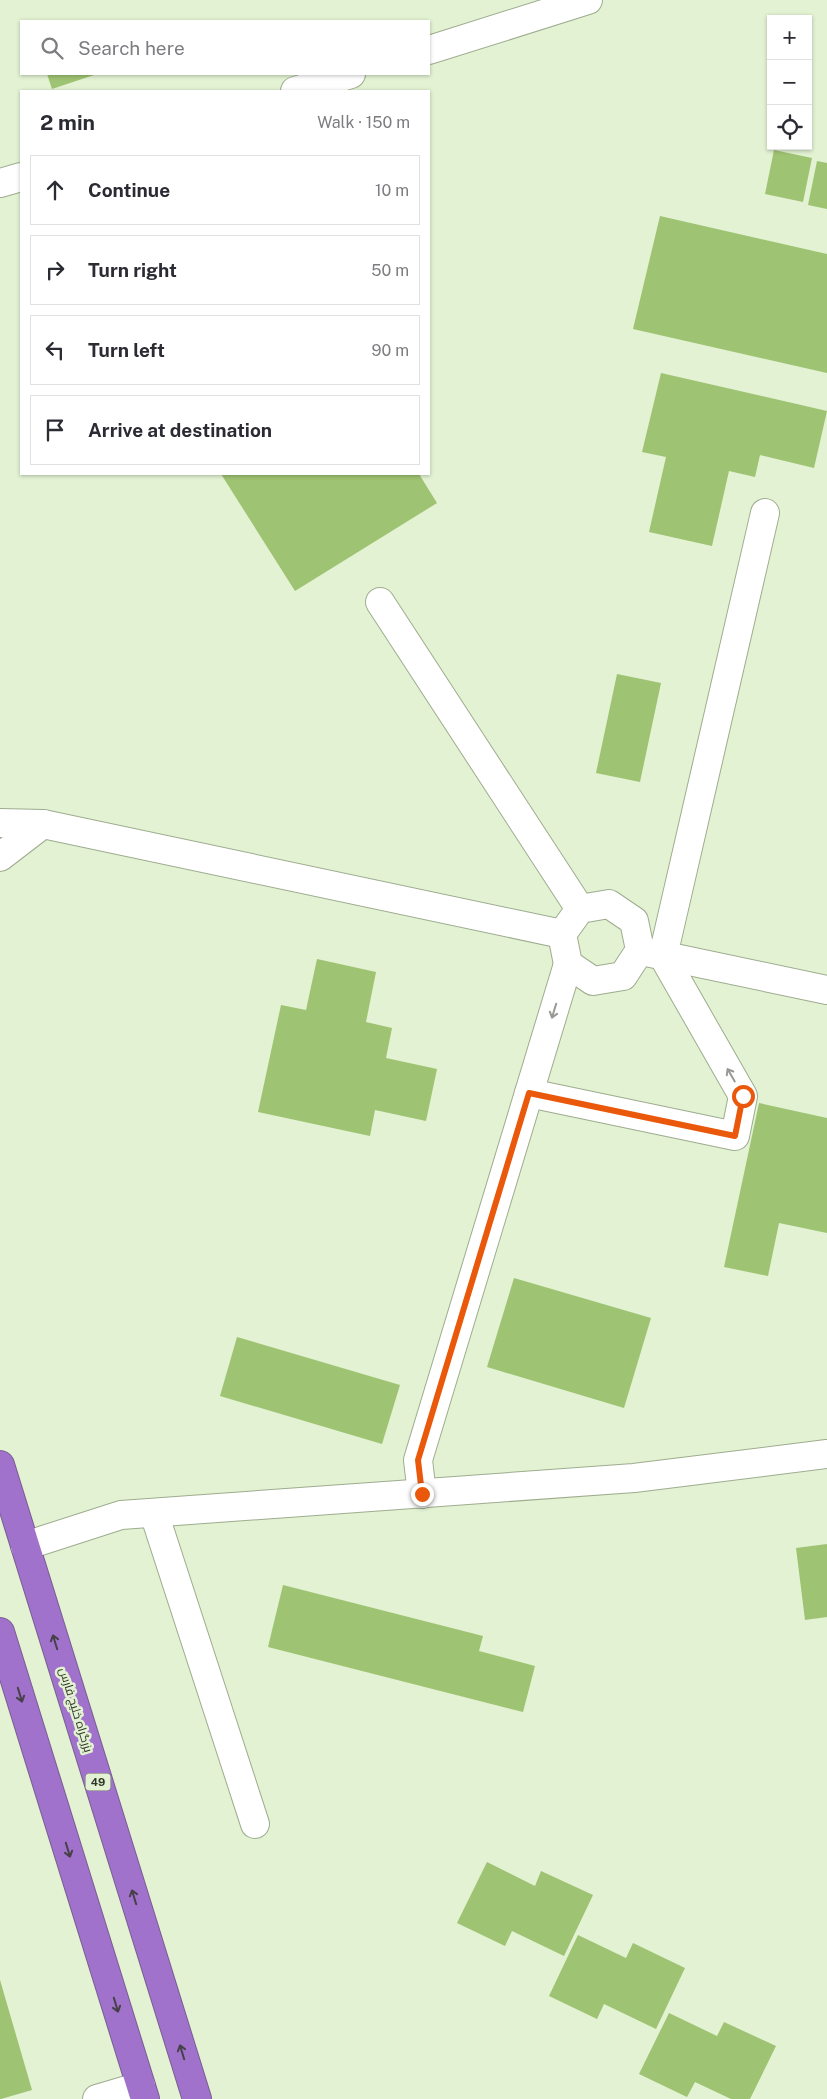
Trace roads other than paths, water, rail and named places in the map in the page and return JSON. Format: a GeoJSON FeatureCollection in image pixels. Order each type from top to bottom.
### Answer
{"type":"FeatureCollection","features":[{"type":"Feature","properties":{"kind":"highway","name":"بزرگراه خلیج فارس"},"geometry":{"type":"LineString","coordinates":[[0,1465],[197,2099]]}},
{"type":"Feature","properties":{"kind":"highway"},"geometry":{"type":"LineString","coordinates":[[0,1632],[143,2092]]}},
{"type":"Feature","properties":{"kind":"lane"},"geometry":{"type":"LineString","coordinates":[[430,50],[588,0]]}},
{"type":"Feature","properties":{"kind":"lane"},"geometry":{"type":"LineString","coordinates":[[298,90],[348,75]]}},
{"type":"Feature","properties":{"kind":"lane"},"geometry":{"type":"LineString","coordinates":[[0,183],[20,177]]}},
{"type":"Feature","properties":{"kind":"lane"},"geometry":{"type":"LineString","coordinates":[[568,964],[593,981],[623,976],[652,953],[765,513]]}},
{"type":"Feature","properties":{"kind":"lane"},"geometry":{"type":"LineString","coordinates":[[380,602],[580,909]]}},
{"type":"Feature","properties":{"kind":"lane"},"geometry":{"type":"LineString","coordinates":[[0,823],[43,824],[562,934]]}},
{"type":"Feature","properties":{"kind":"lane"},"geometry":{"type":"LineString","coordinates":[[0,857],[43,824]]}},
{"type":"Feature","properties":{"kind":"lane"},"geometry":{"type":"LineString","coordinates":[[422,1494],[418,1460],[568,964],[562,934],[580,909],[609,904],[634,921],[652,953],[743,1096],[735,1136],[529,1093]]}},
{"type":"Feature","properties":{"kind":"lane"},"geometry":{"type":"LineString","coordinates":[[652,953],[826,989]]}},
{"type":"Feature","properties":{"kind":"lane"},"geometry":{"type":"LineString","coordinates":[[25,1546],[121,1515],[634,1478],[827,1454]]}},
{"type":"Feature","properties":{"kind":"lane"},"geometry":{"type":"LineString","coordinates":[[154,1513],[255,1824]]}},
{"type":"Feature","properties":{"kind":"lane"},"geometry":{"type":"LineString","coordinates":[[97,2099],[143,2092]]}}]}
